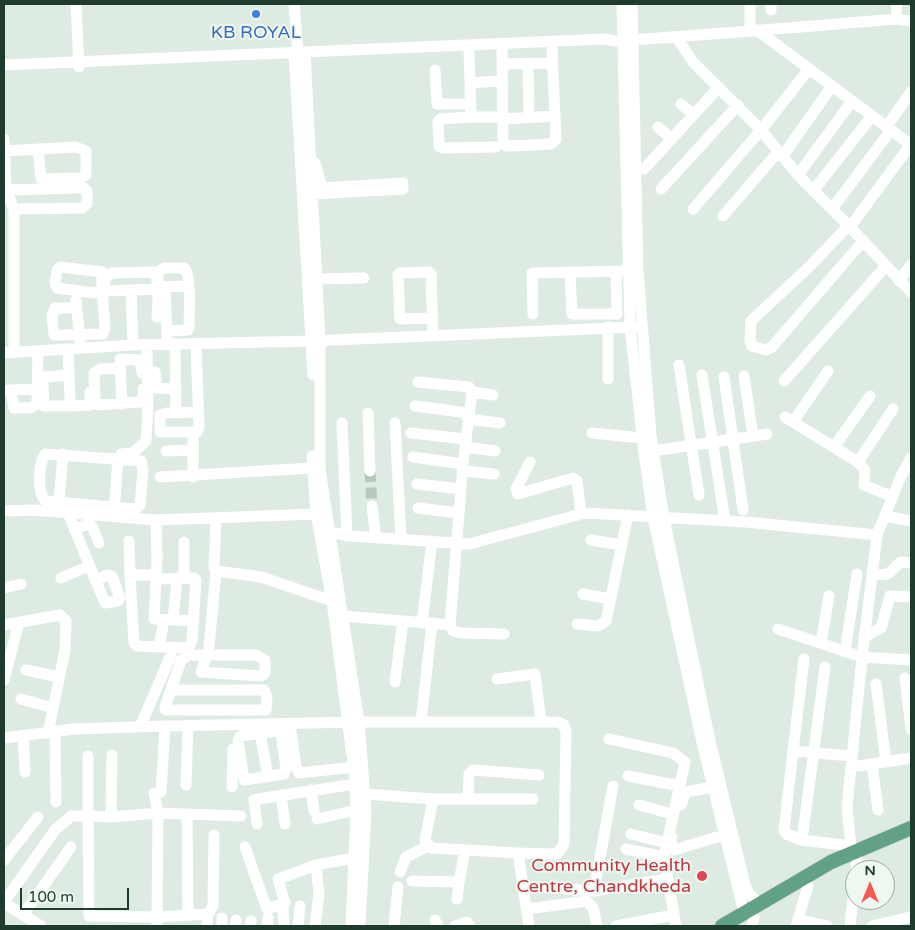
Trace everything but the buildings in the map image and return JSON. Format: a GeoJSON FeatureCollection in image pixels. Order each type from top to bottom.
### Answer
{"type":"FeatureCollection","features":[{"type":"Feature","properties":{"kind":"main road"},"geometry":{"type":"LineString","coordinates":[[747,921],[760,904],[911,828]]}},
{"type":"Feature","properties":{"kind":"main road"},"geometry":{"type":"LineString","coordinates":[[722,926],[747,921],[808,886],[854,856],[911,837]]}},
{"type":"Feature","properties":{"kind":"street"},"geometry":{"type":"LineString","coordinates":[[76,4],[79,65]]}},
{"type":"Feature","properties":{"kind":"street"},"geometry":{"type":"LineString","coordinates":[[294,4],[311,163],[319,192],[312,468],[316,514],[325,531],[342,616],[353,722],[356,810],[351,926]]}},
{"type":"Feature","properties":{"kind":"street"},"geometry":{"type":"LineString","coordinates":[[622,4],[628,271],[653,451],[659,517],[713,787],[747,921]]}},
{"type":"Feature","properties":{"kind":"street"},"geometry":{"type":"LineString","coordinates":[[632,4],[623,41],[642,438],[740,868],[749,894],[760,904]]}},
{"type":"Feature","properties":{"kind":"street"},"geometry":{"type":"LineString","coordinates":[[750,4],[754,27],[911,144],[850,226],[751,321],[750,340],[752,346],[766,350],[772,347],[863,242]]}},
{"type":"Feature","properties":{"kind":"street"},"geometry":{"type":"LineString","coordinates":[[4,72],[79,65],[677,38],[754,27],[896,12],[911,14]]}},
{"type":"Feature","properties":{"kind":"street"},"geometry":{"type":"LineString","coordinates":[[896,12],[911,22]]}},
{"type":"Feature","properties":{"kind":"street"},"geometry":{"type":"LineString","coordinates":[[677,38],[693,62],[738,105],[798,175],[850,226],[911,292]]}},
{"type":"Feature","properties":{"kind":"street"},"geometry":{"type":"LineString","coordinates":[[299,54],[552,49],[605,46],[623,41]]}},
{"type":"Feature","properties":{"kind":"street"},"geometry":{"type":"LineString","coordinates":[[502,50],[501,118],[504,144],[511,146],[553,144],[556,139],[552,49]]}},
{"type":"Feature","properties":{"kind":"street"},"geometry":{"type":"LineString","coordinates":[[469,51],[471,117]]}},
{"type":"Feature","properties":{"kind":"street"},"geometry":{"type":"LineString","coordinates":[[299,54],[320,468],[325,531],[332,601],[365,794],[366,810],[360,926]]}},
{"type":"Feature","properties":{"kind":"street"},"geometry":{"type":"LineString","coordinates":[[502,64],[553,63]]}},
{"type":"Feature","properties":{"kind":"street"},"geometry":{"type":"LineString","coordinates":[[528,64],[529,117]]}},
{"type":"Feature","properties":{"kind":"street"},"geometry":{"type":"LineString","coordinates":[[4,65],[79,65]]}},
{"type":"Feature","properties":{"kind":"street"},"geometry":{"type":"LineString","coordinates":[[693,209],[761,130],[809,69]]}},
{"type":"Feature","properties":{"kind":"street"},"geometry":{"type":"LineString","coordinates":[[435,70],[437,104],[470,104]]}},
{"type":"Feature","properties":{"kind":"street"},"geometry":{"type":"LineString","coordinates":[[470,83],[498,81]]}},
{"type":"Feature","properties":{"kind":"street"},"geometry":{"type":"LineString","coordinates":[[723,216],[780,154],[832,86]]}},
{"type":"Feature","properties":{"kind":"street"},"geometry":{"type":"LineString","coordinates":[[644,169],[720,88]]}},
{"type":"Feature","properties":{"kind":"street"},"geometry":{"type":"LineString","coordinates":[[832,209],[889,128],[911,92]]}},
{"type":"Feature","properties":{"kind":"street"},"geometry":{"type":"LineString","coordinates":[[798,175],[852,101]]}},
{"type":"Feature","properties":{"kind":"street"},"geometry":{"type":"LineString","coordinates":[[681,104],[694,115]]}},
{"type":"Feature","properties":{"kind":"street"},"geometry":{"type":"LineString","coordinates":[[661,189],[738,105]]}},
{"type":"Feature","properties":{"kind":"street"},"geometry":{"type":"LineString","coordinates":[[496,146],[440,147],[438,127],[440,119],[556,116]]}},
{"type":"Feature","properties":{"kind":"street"},"geometry":{"type":"LineString","coordinates":[[813,191],[872,116]]}},
{"type":"Feature","properties":{"kind":"street"},"geometry":{"type":"LineString","coordinates":[[658,127],[672,139]]}},
{"type":"Feature","properties":{"kind":"street"},"geometry":{"type":"LineString","coordinates":[[4,139],[6,187],[14,209],[9,353],[133,345],[315,341],[636,327]]}},
{"type":"Feature","properties":{"kind":"street"},"geometry":{"type":"LineString","coordinates":[[4,151],[76,147],[86,151],[86,175],[84,178],[40,179],[41,149]]}},
{"type":"Feature","properties":{"kind":"street"},"geometry":{"type":"LineString","coordinates":[[6,187],[33,183]]}},
{"type":"Feature","properties":{"kind":"street"},"geometry":{"type":"LineString","coordinates":[[403,183],[403,189],[319,192],[403,183]]}},
{"type":"Feature","properties":{"kind":"street"},"geometry":{"type":"LineString","coordinates":[[6,187],[84,188],[87,191],[87,203],[82,208],[14,209]]}},
{"type":"Feature","properties":{"kind":"street"},"geometry":{"type":"LineString","coordinates":[[899,281],[911,265]]}},
{"type":"Feature","properties":{"kind":"street"},"geometry":{"type":"LineString","coordinates":[[784,380],[886,266]]}},
{"type":"Feature","properties":{"kind":"street"},"geometry":{"type":"LineString","coordinates":[[77,308],[55,308],[52,316],[53,331],[56,336],[80,336],[104,332],[102,272],[60,268],[57,270],[55,287],[95,293],[102,289]]}},
{"type":"Feature","properties":{"kind":"street"},"geometry":{"type":"LineString","coordinates":[[167,331],[188,330],[188,274],[184,268],[160,269],[158,282],[162,287],[167,331],[171,345],[176,412]]}},
{"type":"Feature","properties":{"kind":"street"},"geometry":{"type":"LineString","coordinates":[[533,314],[532,273],[628,271]]}},
{"type":"Feature","properties":{"kind":"street"},"geometry":{"type":"LineString","coordinates":[[157,317],[161,288],[154,272],[112,274],[105,278],[105,287],[109,291],[131,290],[161,288],[188,286]]}},
{"type":"Feature","properties":{"kind":"street"},"geometry":{"type":"LineString","coordinates":[[432,318],[400,319],[398,275],[400,273],[429,272],[431,274],[433,336]]}},
{"type":"Feature","properties":{"kind":"street"},"geometry":{"type":"LineString","coordinates":[[570,272],[572,314],[617,314],[616,272]]}},
{"type":"Feature","properties":{"kind":"street"},"geometry":{"type":"LineString","coordinates":[[316,280],[364,278]]}},
{"type":"Feature","properties":{"kind":"street"},"geometry":{"type":"LineString","coordinates":[[131,290],[133,345]]}},
{"type":"Feature","properties":{"kind":"street"},"geometry":{"type":"LineString","coordinates":[[76,291],[81,348]]}},
{"type":"Feature","properties":{"kind":"street"},"geometry":{"type":"LineString","coordinates":[[608,327],[608,379]]}},
{"type":"Feature","properties":{"kind":"street"},"geometry":{"type":"LineString","coordinates":[[33,510],[36,459],[43,449],[125,454],[139,449],[146,441],[148,407],[147,345]]}},
{"type":"Feature","properties":{"kind":"street"},"geometry":{"type":"LineString","coordinates":[[196,345],[199,412],[199,430],[197,432],[160,432],[160,415],[176,412],[199,412]]}},
{"type":"Feature","properties":{"kind":"street"},"geometry":{"type":"LineString","coordinates":[[119,346],[122,404]]}},
{"type":"Feature","properties":{"kind":"street"},"geometry":{"type":"LineString","coordinates":[[68,349],[70,406]]}},
{"type":"Feature","properties":{"kind":"street"},"geometry":{"type":"LineString","coordinates":[[38,351],[38,389],[37,404],[24,408],[14,408],[7,390],[38,389]]}},
{"type":"Feature","properties":{"kind":"street"},"geometry":{"type":"LineString","coordinates":[[140,360],[143,396],[140,402],[122,404],[98,405],[94,373],[100,369],[140,360]]}},
{"type":"Feature","properties":{"kind":"street"},"geometry":{"type":"LineString","coordinates":[[679,365],[699,495]]}},
{"type":"Feature","properties":{"kind":"street"},"geometry":{"type":"LineString","coordinates":[[69,375],[45,377],[42,403],[44,406],[70,406],[91,403],[89,367]]}},
{"type":"Feature","properties":{"kind":"street"},"geometry":{"type":"LineString","coordinates":[[155,367],[157,388],[175,389]]}},
{"type":"Feature","properties":{"kind":"street"},"geometry":{"type":"LineString","coordinates":[[828,371],[789,419],[858,462],[866,470],[864,485],[893,497]]}},
{"type":"Feature","properties":{"kind":"street"},"geometry":{"type":"LineString","coordinates":[[702,375],[725,521]]}},
{"type":"Feature","properties":{"kind":"street"},"geometry":{"type":"LineString","coordinates":[[744,376],[753,436]]}},
{"type":"Feature","properties":{"kind":"street"},"geometry":{"type":"LineString","coordinates":[[724,377],[743,510]]}},
{"type":"Feature","properties":{"kind":"street"},"geometry":{"type":"LineString","coordinates":[[418,382],[469,386],[472,392],[465,443],[450,625],[453,630],[461,633],[504,634]]}},
{"type":"Feature","properties":{"kind":"street"},"geometry":{"type":"LineString","coordinates":[[472,392],[493,395]]}},
{"type":"Feature","properties":{"kind":"street"},"geometry":{"type":"LineString","coordinates":[[834,447],[870,396]]}},
{"type":"Feature","properties":{"kind":"street"},"geometry":{"type":"LineString","coordinates":[[415,406],[500,423]]}},
{"type":"Feature","properties":{"kind":"street"},"geometry":{"type":"LineString","coordinates":[[858,462],[893,409]]}},
{"type":"Feature","properties":{"kind":"street"},"geometry":{"type":"LineString","coordinates":[[368,414],[370,471]]}},
{"type":"Feature","properties":{"kind":"street"},"geometry":{"type":"LineString","coordinates":[[342,423],[347,536]]}},
{"type":"Feature","properties":{"kind":"street"},"geometry":{"type":"LineString","coordinates":[[395,423],[401,540]]}},
{"type":"Feature","properties":{"kind":"street"},"geometry":{"type":"LineString","coordinates":[[411,433],[495,450]]}},
{"type":"Feature","properties":{"kind":"street"},"geometry":{"type":"LineString","coordinates":[[592,433],[642,438]]}},
{"type":"Feature","properties":{"kind":"street"},"geometry":{"type":"LineString","coordinates":[[653,451],[767,434]]}},
{"type":"Feature","properties":{"kind":"street"},"geometry":{"type":"LineString","coordinates":[[166,451],[193,444],[193,477]]}},
{"type":"Feature","properties":{"kind":"street"},"geometry":{"type":"LineString","coordinates":[[4,511],[114,512],[138,508],[143,464],[138,459],[63,454],[43,456],[39,487],[42,498],[50,502],[114,512],[156,520],[316,514]]}},
{"type":"Feature","properties":{"kind":"street"},"geometry":{"type":"LineString","coordinates":[[59,503],[63,454]]}},
{"type":"Feature","properties":{"kind":"street"},"geometry":{"type":"LineString","coordinates":[[413,457],[494,474]]}},
{"type":"Feature","properties":{"kind":"street"},"geometry":{"type":"LineString","coordinates":[[114,512],[118,458]]}},
{"type":"Feature","properties":{"kind":"street"},"geometry":{"type":"LineString","coordinates":[[530,462],[516,489],[518,494],[573,478],[577,481],[581,514]]}},
{"type":"Feature","properties":{"kind":"street"},"geometry":{"type":"LineString","coordinates":[[804,659],[784,831],[786,834],[802,840],[854,856],[847,807],[872,574],[878,535],[893,497],[910,462]]}},
{"type":"Feature","properties":{"kind":"street"},"geometry":{"type":"LineString","coordinates":[[160,477],[193,477],[312,468]]}},
{"type":"Feature","properties":{"kind":"street"},"geometry":{"type":"LineString","coordinates":[[417,484],[461,489]]}},
{"type":"Feature","properties":{"kind":"street"},"geometry":{"type":"LineString","coordinates":[[372,506],[376,538]]}},
{"type":"Feature","properties":{"kind":"street"},"geometry":{"type":"LineString","coordinates":[[418,508],[459,513]]}},
{"type":"Feature","properties":{"kind":"street"},"geometry":{"type":"LineString","coordinates":[[68,513],[95,580]]}},
{"type":"Feature","properties":{"kind":"street"},"geometry":{"type":"LineString","coordinates":[[325,531],[347,536],[469,544],[581,514],[628,515],[799,526],[878,535]]}},
{"type":"Feature","properties":{"kind":"street"},"geometry":{"type":"LineString","coordinates":[[577,624],[603,625],[628,515]]}},
{"type":"Feature","properties":{"kind":"street"},"geometry":{"type":"LineString","coordinates":[[885,516],[911,521]]}},
{"type":"Feature","properties":{"kind":"street"},"geometry":{"type":"LineString","coordinates":[[195,690],[208,651],[216,571],[214,568],[216,518]]}},
{"type":"Feature","properties":{"kind":"street"},"geometry":{"type":"LineString","coordinates":[[156,520],[156,577],[163,620]]}},
{"type":"Feature","properties":{"kind":"street"},"geometry":{"type":"LineString","coordinates":[[74,529],[89,524],[92,526],[99,543]]}},
{"type":"Feature","properties":{"kind":"street"},"geometry":{"type":"LineString","coordinates":[[591,540],[622,545]]}},
{"type":"Feature","properties":{"kind":"street"},"geometry":{"type":"LineString","coordinates":[[129,541],[130,575],[132,619],[134,643],[159,646],[191,646],[197,584],[194,578],[130,575]]}},
{"type":"Feature","properties":{"kind":"street"},"geometry":{"type":"LineString","coordinates":[[421,722],[432,541]]}},
{"type":"Feature","properties":{"kind":"street"},"geometry":{"type":"LineString","coordinates":[[159,646],[163,620],[181,578],[184,542]]}},
{"type":"Feature","properties":{"kind":"street"},"geometry":{"type":"LineString","coordinates":[[872,574],[887,575],[892,573],[901,562],[911,563]]}},
{"type":"Feature","properties":{"kind":"street"},"geometry":{"type":"LineString","coordinates":[[61,578],[89,566]]}},
{"type":"Feature","properties":{"kind":"street"},"geometry":{"type":"LineString","coordinates":[[216,571],[261,577],[332,601]]}},
{"type":"Feature","properties":{"kind":"street"},"geometry":{"type":"LineString","coordinates":[[846,652],[857,574]]}},
{"type":"Feature","properties":{"kind":"street"},"geometry":{"type":"LineString","coordinates":[[4,588],[21,584]]}},
{"type":"Feature","properties":{"kind":"street"},"geometry":{"type":"LineString","coordinates":[[583,594],[610,599]]}},
{"type":"Feature","properties":{"kind":"street"},"geometry":{"type":"LineString","coordinates":[[821,643],[829,596]]}},
{"type":"Feature","properties":{"kind":"street"},"geometry":{"type":"LineString","coordinates":[[864,637],[880,628],[890,596],[911,597]]}},
{"type":"Feature","properties":{"kind":"street"},"geometry":{"type":"LineString","coordinates":[[4,625],[51,615],[64,617],[68,628],[53,708],[51,732],[56,802]]}},
{"type":"Feature","properties":{"kind":"street"},"geometry":{"type":"LineString","coordinates":[[342,616],[450,625]]}},
{"type":"Feature","properties":{"kind":"street"},"geometry":{"type":"LineString","coordinates":[[132,619],[194,621]]}},
{"type":"Feature","properties":{"kind":"street"},"geometry":{"type":"LineString","coordinates":[[395,682],[403,621]]}},
{"type":"Feature","properties":{"kind":"street"},"geometry":{"type":"LineString","coordinates":[[4,680],[19,622]]}},
{"type":"Feature","properties":{"kind":"street"},"geometry":{"type":"LineString","coordinates":[[778,629],[862,657],[911,660]]}},
{"type":"Feature","properties":{"kind":"street"},"geometry":{"type":"LineString","coordinates":[[171,690],[264,690],[266,692],[266,710],[166,710],[171,690],[184,656],[208,651],[256,655],[265,660],[265,673],[261,676],[201,672]]}},
{"type":"Feature","properties":{"kind":"street"},"geometry":{"type":"LineString","coordinates":[[140,727],[171,655]]}},
{"type":"Feature","properties":{"kind":"street"},"geometry":{"type":"LineString","coordinates":[[802,840],[825,667]]}},
{"type":"Feature","properties":{"kind":"street"},"geometry":{"type":"LineString","coordinates":[[26,670],[59,677]]}},
{"type":"Feature","properties":{"kind":"street"},"geometry":{"type":"LineString","coordinates":[[217,726],[219,674]]}},
{"type":"Feature","properties":{"kind":"street"},"geometry":{"type":"LineString","coordinates":[[496,679],[535,674],[541,722]]}},
{"type":"Feature","properties":{"kind":"street"},"geometry":{"type":"LineString","coordinates":[[905,678],[911,730]]}},
{"type":"Feature","properties":{"kind":"street"},"geometry":{"type":"LineString","coordinates":[[876,684],[886,762]]}},
{"type":"Feature","properties":{"kind":"street"},"geometry":{"type":"LineString","coordinates":[[21,699],[53,708]]}},
{"type":"Feature","properties":{"kind":"street"},"geometry":{"type":"LineString","coordinates":[[4,738],[51,732],[165,726],[233,726],[259,729],[281,733],[286,771],[284,774],[248,781],[244,780],[242,774],[238,740],[241,736],[259,729],[290,724],[353,722],[558,722],[564,725],[566,732],[564,844],[557,854],[465,850],[428,846],[406,857],[400,872]]}},
{"type":"Feature","properties":{"kind":"street"},"geometry":{"type":"LineString","coordinates":[[290,724],[296,767],[299,772],[354,767]]}},
{"type":"Feature","properties":{"kind":"street"},"geometry":{"type":"LineString","coordinates":[[157,922],[158,793],[165,726]]}},
{"type":"Feature","properties":{"kind":"street"},"geometry":{"type":"LineString","coordinates":[[186,785],[188,726]]}},
{"type":"Feature","properties":{"kind":"street"},"geometry":{"type":"LineString","coordinates":[[232,787],[233,726]]}},
{"type":"Feature","properties":{"kind":"street"},"geometry":{"type":"LineString","coordinates":[[259,729],[268,777]]}},
{"type":"Feature","properties":{"kind":"street"},"geometry":{"type":"LineString","coordinates":[[23,736],[25,772]]}},
{"type":"Feature","properties":{"kind":"street"},"geometry":{"type":"LineString","coordinates":[[609,739],[673,753],[684,759],[686,766],[672,814],[664,857],[666,879],[675,921],[616,926]]}},
{"type":"Feature","properties":{"kind":"street"},"geometry":{"type":"LineString","coordinates":[[793,751],[851,756]]}},
{"type":"Feature","properties":{"kind":"street"},"geometry":{"type":"LineString","coordinates":[[111,817],[112,755]]}},
{"type":"Feature","properties":{"kind":"street"},"geometry":{"type":"LineString","coordinates":[[88,756],[89,916],[157,922],[188,915],[208,914]]}},
{"type":"Feature","properties":{"kind":"street"},"geometry":{"type":"LineString","coordinates":[[859,766],[911,758]]}},
{"type":"Feature","properties":{"kind":"street"},"geometry":{"type":"LineString","coordinates":[[872,764],[878,810]]}},
{"type":"Feature","properties":{"kind":"street"},"geometry":{"type":"LineString","coordinates":[[468,799],[469,774],[473,770],[538,775]]}},
{"type":"Feature","properties":{"kind":"street"},"geometry":{"type":"LineString","coordinates":[[628,776],[680,786]]}},
{"type":"Feature","properties":{"kind":"street"},"geometry":{"type":"LineString","coordinates":[[257,824],[254,800],[355,784]]}},
{"type":"Feature","properties":{"kind":"street"},"geometry":{"type":"LineString","coordinates":[[594,891],[613,786]]}},
{"type":"Feature","properties":{"kind":"street"},"geometry":{"type":"LineString","coordinates":[[713,787],[686,792],[683,795],[670,847],[674,850],[724,835]]}},
{"type":"Feature","properties":{"kind":"street"},"geometry":{"type":"LineString","coordinates":[[311,790],[315,815],[356,810]]}},
{"type":"Feature","properties":{"kind":"street"},"geometry":{"type":"LineString","coordinates":[[365,794],[433,799],[533,799]]}},
{"type":"Feature","properties":{"kind":"street"},"geometry":{"type":"LineString","coordinates":[[281,795],[285,824]]}},
{"type":"Feature","properties":{"kind":"street"},"geometry":{"type":"LineString","coordinates":[[428,846],[425,840],[433,799]]}},
{"type":"Feature","properties":{"kind":"street"},"geometry":{"type":"LineString","coordinates":[[639,805],[672,814]]}},
{"type":"Feature","properties":{"kind":"street"},"geometry":{"type":"LineString","coordinates":[[187,814],[188,915]]}},
{"type":"Feature","properties":{"kind":"street"},"geometry":{"type":"LineString","coordinates":[[41,926],[4,903],[55,830],[71,816],[111,817],[187,814],[241,816]]}},
{"type":"Feature","properties":{"kind":"street"},"geometry":{"type":"LineString","coordinates":[[4,860],[38,817]]}},
{"type":"Feature","properties":{"kind":"street"},"geometry":{"type":"LineString","coordinates":[[631,834],[667,843]]}},
{"type":"Feature","properties":{"kind":"street"},"geometry":{"type":"LineString","coordinates":[[207,926],[208,914],[213,906],[214,835]]}},
{"type":"Feature","properties":{"kind":"street"},"geometry":{"type":"LineString","coordinates":[[23,915],[71,847]]}},
{"type":"Feature","properties":{"kind":"street"},"geometry":{"type":"LineString","coordinates":[[245,847],[265,908],[283,906]]}},
{"type":"Feature","properties":{"kind":"street"},"geometry":{"type":"LineString","coordinates":[[626,849],[664,857]]}},
{"type":"Feature","properties":{"kind":"street"},"geometry":{"type":"LineString","coordinates":[[457,899],[465,850]]}},
{"type":"Feature","properties":{"kind":"street"},"geometry":{"type":"LineString","coordinates":[[518,853],[529,926]]}},
{"type":"Feature","properties":{"kind":"street"},"geometry":{"type":"LineString","coordinates":[[284,926],[283,906],[285,903],[278,878],[316,865],[354,858]]}},
{"type":"Feature","properties":{"kind":"street"},"geometry":{"type":"LineString","coordinates":[[315,926],[319,894],[316,865]]}},
{"type":"Feature","properties":{"kind":"street"},"geometry":{"type":"LineString","coordinates":[[540,887],[594,891],[666,879]]}},
{"type":"Feature","properties":{"kind":"street"},"geometry":{"type":"LineString","coordinates":[[412,881],[459,882]]}},
{"type":"Feature","properties":{"kind":"street"},"geometry":{"type":"LineString","coordinates":[[808,886],[797,923],[827,926]]}},
{"type":"Feature","properties":{"kind":"street"},"geometry":{"type":"LineString","coordinates":[[394,926],[398,887]]}},
{"type":"Feature","properties":{"kind":"street"},"geometry":{"type":"LineString","coordinates":[[527,911],[587,901],[593,908],[597,926]]}},
{"type":"Feature","properties":{"kind":"street"},"geometry":{"type":"LineString","coordinates":[[298,926],[300,906]]}},
{"type":"Feature","properties":{"kind":"street"},"geometry":{"type":"LineString","coordinates":[[527,911],[557,908]]}},
{"type":"Feature","properties":{"kind":"street"},"geometry":{"type":"LineString","coordinates":[[850,926],[852,910]]}},
{"type":"Feature","properties":{"kind":"street"},"geometry":{"type":"LineString","coordinates":[[872,926],[910,917]]}},
{"type":"Feature","properties":{"kind":"street"},"geometry":{"type":"LineString","coordinates":[[454,926],[464,922],[470,926]]}},
{"type":"Feature","properties":{"kind":"tunnel"},"geometry":{"type":"LineString","coordinates":[[370,471],[372,506]]}},
{"type":"Feature","properties":{"kind":"place","name":"KB ROYAL"},"geometry":{"type":"Point","coordinates":[256,14]}},
{"type":"Feature","properties":{"kind":"place","name":"Community Health Centre, Chandkheda"},"geometry":{"type":"Point","coordinates":[702,876]}}]}
